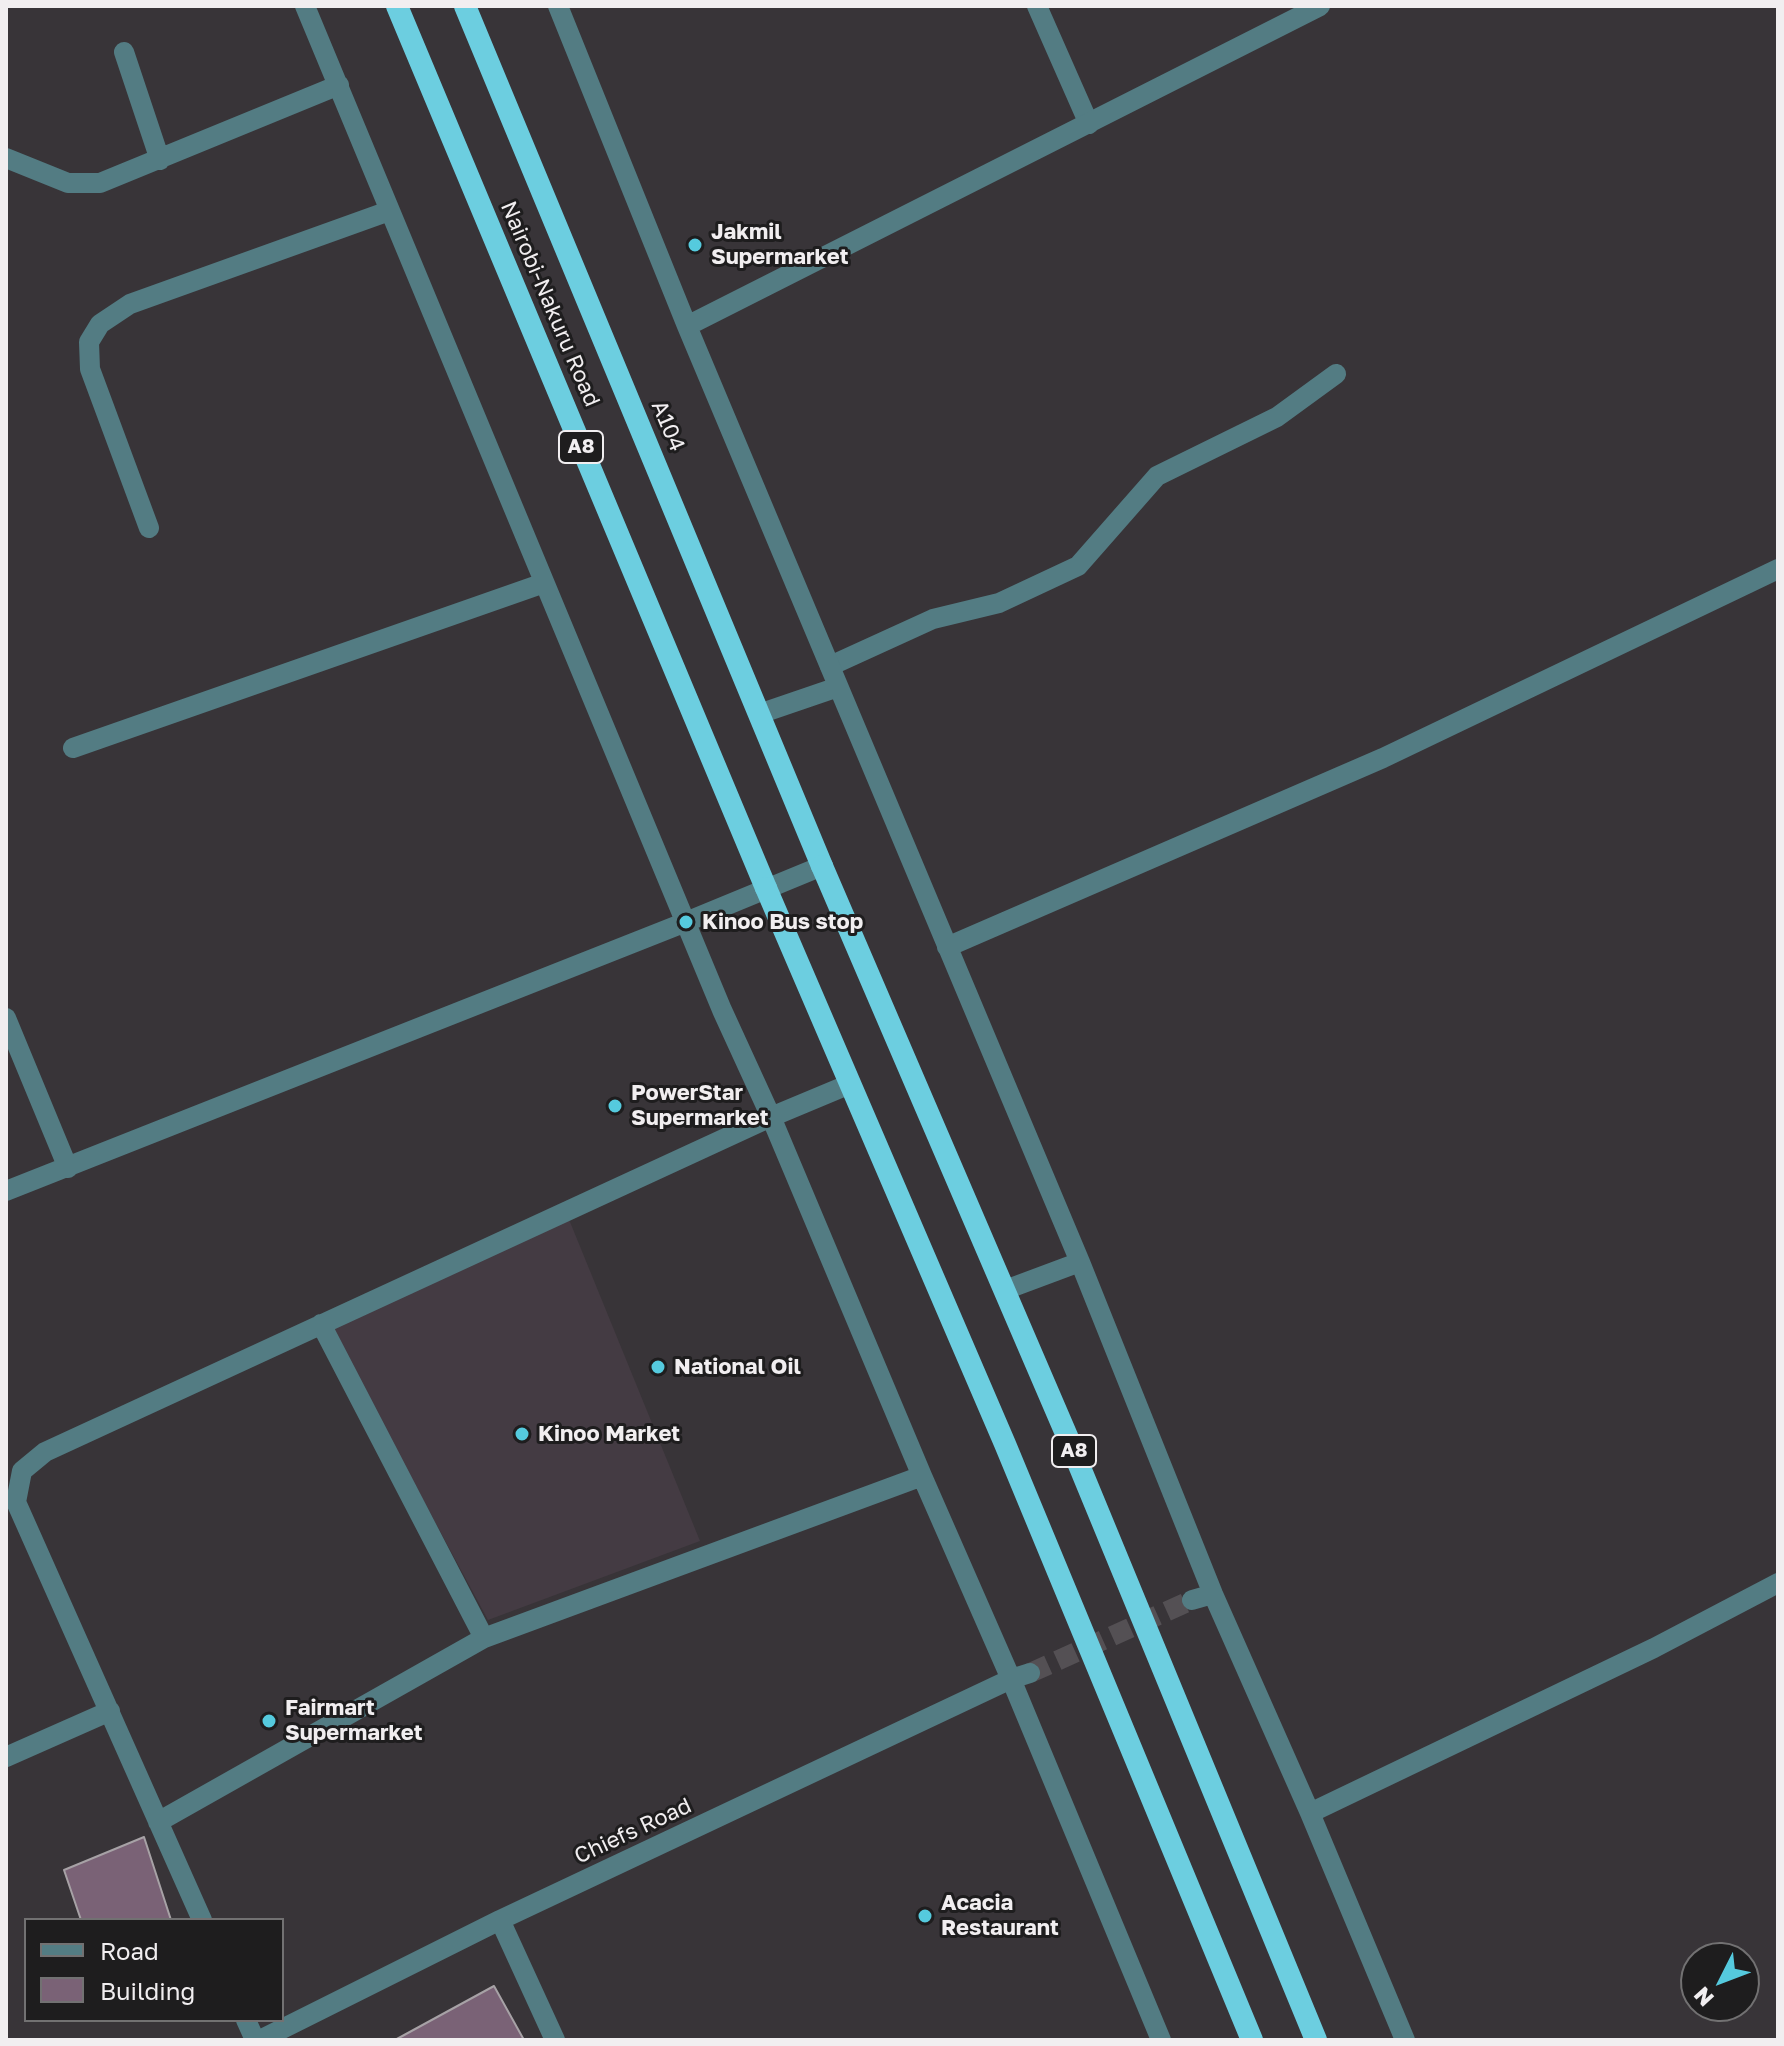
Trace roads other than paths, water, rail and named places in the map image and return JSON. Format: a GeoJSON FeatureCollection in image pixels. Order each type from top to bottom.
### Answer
{"type":"FeatureCollection","features":[{"type":"Feature","properties":{"kind":"highway","name":"Nairobi-Nakuru Road"},"geometry":{"type":"LineString","coordinates":[[397,6],[766,888]]}},
{"type":"Feature","properties":{"kind":"highway","name":"A104"},"geometry":{"type":"LineString","coordinates":[[465,6],[822,866]]}},
{"type":"Feature","properties":{"kind":"highway","name":"A8"},"geometry":{"type":"LineString","coordinates":[[822,866],[1079,1465],[1316,2040]]}},
{"type":"Feature","properties":{"kind":"highway","name":"A8"},"geometry":{"type":"LineString","coordinates":[[766,888],[1029,1502],[1252,2040]]}},
{"type":"Feature","properties":{"kind":"street"},"geometry":{"type":"LineString","coordinates":[[305,6],[722,1010],[771,1117],[922,1476],[1021,1676],[1161,2040]]}},
{"type":"Feature","properties":{"kind":"street"},"geometry":{"type":"LineString","coordinates":[[558,6],[687,326],[1080,1262],[1213,1594],[1310,1813],[1405,2040]]}},
{"type":"Feature","properties":{"kind":"street"},"geometry":{"type":"LineString","coordinates":[[1037,6],[1089,124]]}},
{"type":"Feature","properties":{"kind":"street"},"geometry":{"type":"LineString","coordinates":[[687,326],[1320,6]]}},
{"type":"Feature","properties":{"kind":"street"},"geometry":{"type":"LineString","coordinates":[[124,52],[160,160]]}},
{"type":"Feature","properties":{"kind":"street"},"geometry":{"type":"LineString","coordinates":[[6,158],[68,183],[100,183],[339,85]]}},
{"type":"Feature","properties":{"kind":"street"},"geometry":{"type":"LineString","coordinates":[[149,528],[90,369],[89,342],[100,324],[130,304],[389,211]]}},
{"type":"Feature","properties":{"kind":"street"},"geometry":{"type":"LineString","coordinates":[[830,666],[933,619],[999,603],[1078,566],[1157,476],[1277,417],[1336,374]]}},
{"type":"Feature","properties":{"kind":"street"},"geometry":{"type":"LineString","coordinates":[[947,947],[1383,758],[1778,569]]}},
{"type":"Feature","properties":{"kind":"street"},"geometry":{"type":"LineString","coordinates":[[73,748],[544,583]]}},
{"type":"Feature","properties":{"kind":"street"},"geometry":{"type":"LineString","coordinates":[[759,714],[838,687]]}},
{"type":"Feature","properties":{"kind":"street"},"geometry":{"type":"LineString","coordinates":[[6,1191],[822,866]]}},
{"type":"Feature","properties":{"kind":"street"},"geometry":{"type":"LineString","coordinates":[[6,1018],[68,1168]]}},
{"type":"Feature","properties":{"kind":"street"},"geometry":{"type":"LineString","coordinates":[[201,1918],[16,1502],[22,1471],[45,1452],[771,1117],[850,1084]]}},
{"type":"Feature","properties":{"kind":"street"},"geometry":{"type":"LineString","coordinates":[[1005,1290],[1080,1262]]}},
{"type":"Feature","properties":{"kind":"street"},"geometry":{"type":"LineString","coordinates":[[321,1324],[484,1638]]}},
{"type":"Feature","properties":{"kind":"street"},"geometry":{"type":"LineString","coordinates":[[158,1822],[484,1638],[922,1476]]}},
{"type":"Feature","properties":{"kind":"street"},"geometry":{"type":"LineString","coordinates":[[1310,1813],[1654,1648],[1778,1583]]}},
{"type":"Feature","properties":{"kind":"street"},"geometry":{"type":"LineString","coordinates":[[1192,1600],[1213,1594]]}},
{"type":"Feature","properties":{"kind":"street","name":"Chiefs Road"},"geometry":{"type":"LineString","coordinates":[[258,2040],[500,1920],[1021,1676]]}},
{"type":"Feature","properties":{"kind":"street"},"geometry":{"type":"LineString","coordinates":[[6,1757],[110,1711]]}},
{"type":"Feature","properties":{"kind":"street"},"geometry":{"type":"LineString","coordinates":[[500,1920],[555,2040]]}},
{"type":"Feature","properties":{"kind":"street"},"geometry":{"type":"LineString","coordinates":[[247,2022],[258,2040]]}},
{"type":"Feature","properties":{"kind":"tunnel"},"geometry":{"type":"LineString","coordinates":[[1030,1673],[1192,1600]]}},
{"type":"Feature","properties":{"kind":"place","name":"Jakmil Supermarket"},"geometry":{"type":"Point","coordinates":[695,245]}},
{"type":"Feature","properties":{"kind":"place","name":"Kinoo Bus stop"},"geometry":{"type":"Point","coordinates":[686,922]}},
{"type":"Feature","properties":{"kind":"place","name":"PowerStar Supermarket"},"geometry":{"type":"Point","coordinates":[615,1106]}},
{"type":"Feature","properties":{"kind":"place","name":"National Oil"},"geometry":{"type":"Point","coordinates":[658,1367]}},
{"type":"Feature","properties":{"kind":"place","name":"Kinoo Market"},"geometry":{"type":"Point","coordinates":[522,1434]}},
{"type":"Feature","properties":{"kind":"place","name":"Fairmart Supermarket"},"geometry":{"type":"Point","coordinates":[269,1721]}},
{"type":"Feature","properties":{"kind":"place","name":"Acacia Restaurant"},"geometry":{"type":"Point","coordinates":[925,1916]}}]}
